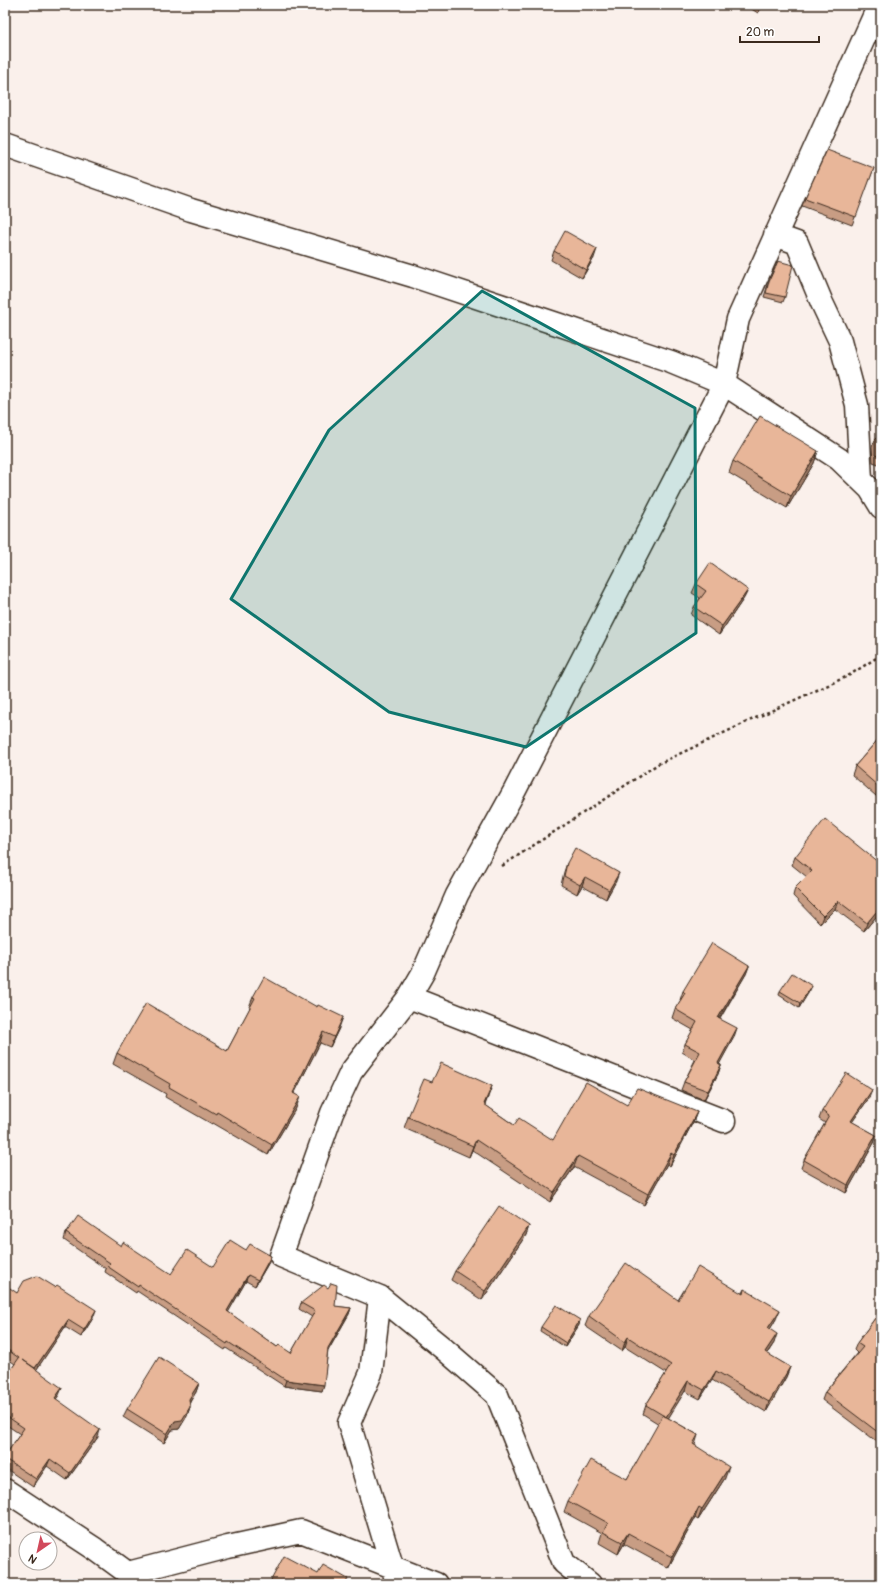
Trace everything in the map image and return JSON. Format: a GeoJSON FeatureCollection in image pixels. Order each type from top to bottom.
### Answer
{"type":"FeatureCollection","features":[{"type":"Feature","properties":{"kind":"street"},"geometry":{"type":"LineString","coordinates":[[590,1584],[564,1563],[497,1395],[444,1349],[380,1297],[281,1256],[332,1113],[351,1072],[409,997],[423,973],[457,896],[515,790],[724,384],[738,319],[879,5]]}},
{"type":"Feature","properties":{"kind":"street"},"geometry":{"type":"LineString","coordinates":[[5,144],[191,210],[413,276],[671,362],[724,384],[839,459],[870,489],[881,507]]}},
{"type":"Feature","properties":{"kind":"street"},"geometry":{"type":"LineString","coordinates":[[776,235],[797,244],[840,341],[857,405],[861,480]]}},
{"type":"Feature","properties":{"kind":"street"},"geometry":{"type":"LineString","coordinates":[[409,997],[724,1121]]}},
{"type":"Feature","properties":{"kind":"street"},"geometry":{"type":"LineString","coordinates":[[380,1297],[371,1373],[350,1423],[395,1575]]}},
{"type":"Feature","properties":{"kind":"street"},"geometry":{"type":"LineString","coordinates":[[5,1490],[95,1549],[135,1579],[228,1547],[301,1532],[395,1575],[436,1584]]}},
{"type":"Feature","properties":{"kind":"path"},"geometry":{"type":"LineString","coordinates":[[496,870],[658,764],[848,676],[881,654]]}},
{"type":"Feature","properties":{"kind":"highlighted area"},"geometry":{"type":"Polygon","coordinates":[[[482,291],[695,408],[696,633],[526,747],[389,712],[231,599],[329,430],[482,291]]]}},
{"type":"Feature","properties":{"kind":"building"},"geometry":{"type":"Polygon","coordinates":[[[827,150],[874,168],[856,217],[805,198],[827,150]]]}},
{"type":"Feature","properties":{"kind":"building"},"geometry":{"type":"Polygon","coordinates":[[[565,231],[597,249],[586,270],[554,251],[565,231]]]}},
{"type":"Feature","properties":{"kind":"building"},"geometry":{"type":"Polygon","coordinates":[[[778,261],[793,265],[785,297],[766,293],[769,281],[778,261]]]}},
{"type":"Feature","properties":{"kind":"building"},"geometry":{"type":"Polygon","coordinates":[[[760,416],[818,451],[791,496],[733,461],[760,416]]]}},
{"type":"Feature","properties":{"kind":"building"},"geometry":{"type":"Polygon","coordinates":[[[881,432],[881,457],[875,455],[875,440],[881,432]]]}},
{"type":"Feature","properties":{"kind":"building"},"geometry":{"type":"Polygon","coordinates":[[[710,563],[748,590],[722,626],[694,607],[706,591],[696,584],[710,563]]]}},
{"type":"Feature","properties":{"kind":"building"},"geometry":{"type":"Polygon","coordinates":[[[881,736],[881,787],[879,787],[855,766],[881,736]]]}},
{"type":"Feature","properties":{"kind":"building"},"geometry":{"type":"Polygon","coordinates":[[[825,819],[879,863],[881,861],[881,906],[867,923],[838,901],[823,916],[795,888],[812,871],[795,857],[825,819]]]}},
{"type":"Feature","properties":{"kind":"building"},"geometry":{"type":"Polygon","coordinates":[[[575,848],[619,873],[609,890],[585,877],[580,885],[564,876],[567,863],[575,848]]]}},
{"type":"Feature","properties":{"kind":"building"},"geometry":{"type":"Polygon","coordinates":[[[712,943],[749,966],[718,1018],[737,1028],[718,1063],[721,1065],[708,1091],[684,1082],[700,1052],[685,1044],[697,1022],[675,1009],[685,993],[683,991],[712,943]]]}},
{"type":"Feature","properties":{"kind":"building"},"geometry":{"type":"Polygon","coordinates":[[[792,973],[812,986],[800,1003],[780,991],[792,973]]]}},
{"type":"Feature","properties":{"kind":"building"},"geometry":{"type":"Polygon","coordinates":[[[264,977],[317,1007],[318,1005],[343,1017],[334,1037],[323,1032],[293,1093],[300,1097],[272,1145],[217,1112],[216,1114],[169,1087],[170,1084],[117,1053],[146,1003],[227,1051],[255,998],[253,997],[264,977]]]}},
{"type":"Feature","properties":{"kind":"building"},"geometry":{"type":"Polygon","coordinates":[[[441,1063],[492,1086],[484,1104],[514,1125],[519,1118],[553,1140],[586,1082],[627,1105],[637,1088],[697,1112],[674,1155],[671,1153],[648,1194],[578,1156],[554,1192],[476,1140],[473,1146],[408,1117],[424,1079],[432,1082],[441,1063]]]}},
{"type":"Feature","properties":{"kind":"building"},"geometry":{"type":"Polygon","coordinates":[[[846,1073],[872,1090],[851,1121],[876,1135],[848,1185],[804,1160],[829,1116],[822,1111],[846,1073]]]}},
{"type":"Feature","properties":{"kind":"building"},"geometry":{"type":"Polygon","coordinates":[[[499,1206],[529,1226],[485,1291],[455,1271],[499,1206]]]}},
{"type":"Feature","properties":{"kind":"building"},"geometry":{"type":"Polygon","coordinates":[[[78,1216],[121,1246],[123,1242],[171,1274],[187,1250],[213,1267],[230,1240],[246,1250],[250,1244],[271,1256],[258,1280],[248,1275],[227,1311],[277,1347],[279,1345],[291,1353],[315,1311],[301,1303],[324,1285],[328,1288],[331,1283],[337,1285],[335,1306],[351,1308],[328,1348],[324,1385],[286,1380],[228,1342],[227,1344],[139,1285],[138,1287],[107,1266],[110,1263],[66,1233],[78,1216]]]}},
{"type":"Feature","properties":{"kind":"building"},"geometry":{"type":"Polygon","coordinates":[[[626,1263],[678,1300],[698,1267],[743,1294],[744,1289],[780,1310],[768,1328],[777,1334],[765,1352],[790,1367],[769,1402],[716,1371],[704,1390],[688,1381],[666,1417],[646,1405],[671,1365],[628,1337],[625,1342],[589,1316],[626,1263]]]}},
{"type":"Feature","properties":{"kind":"building"},"geometry":{"type":"Polygon","coordinates":[[[37,1276],[55,1287],[57,1285],[96,1310],[84,1330],[68,1320],[35,1368],[23,1360],[62,1388],[55,1398],[100,1430],[70,1473],[50,1459],[36,1479],[5,1459],[5,1456],[24,1428],[5,1415],[5,1378],[19,1358],[5,1348],[5,1289],[7,1286],[17,1293],[24,1281],[37,1276]]]}},
{"type":"Feature","properties":{"kind":"building"},"geometry":{"type":"Polygon","coordinates":[[[556,1305],[580,1320],[566,1343],[541,1327],[556,1305]]]}},
{"type":"Feature","properties":{"kind":"building"},"geometry":{"type":"Polygon","coordinates":[[[881,1310],[881,1430],[879,1433],[825,1392],[863,1347],[857,1343],[881,1310]]]}},
{"type":"Feature","properties":{"kind":"building"},"geometry":{"type":"Polygon","coordinates":[[[159,1357],[199,1383],[189,1399],[190,1407],[182,1420],[175,1421],[167,1434],[127,1409],[159,1357]]]}},
{"type":"Feature","properties":{"kind":"building"},"geometry":{"type":"Polygon","coordinates":[[[663,1415],[698,1435],[693,1444],[729,1467],[702,1509],[699,1507],[672,1557],[628,1533],[622,1542],[603,1532],[608,1523],[568,1501],[591,1460],[627,1479],[663,1415]]]}},
{"type":"Feature","properties":{"kind":"building"},"geometry":{"type":"Polygon","coordinates":[[[284,1556],[318,1574],[323,1565],[348,1579],[345,1584],[269,1584],[284,1556]]]}}]}
